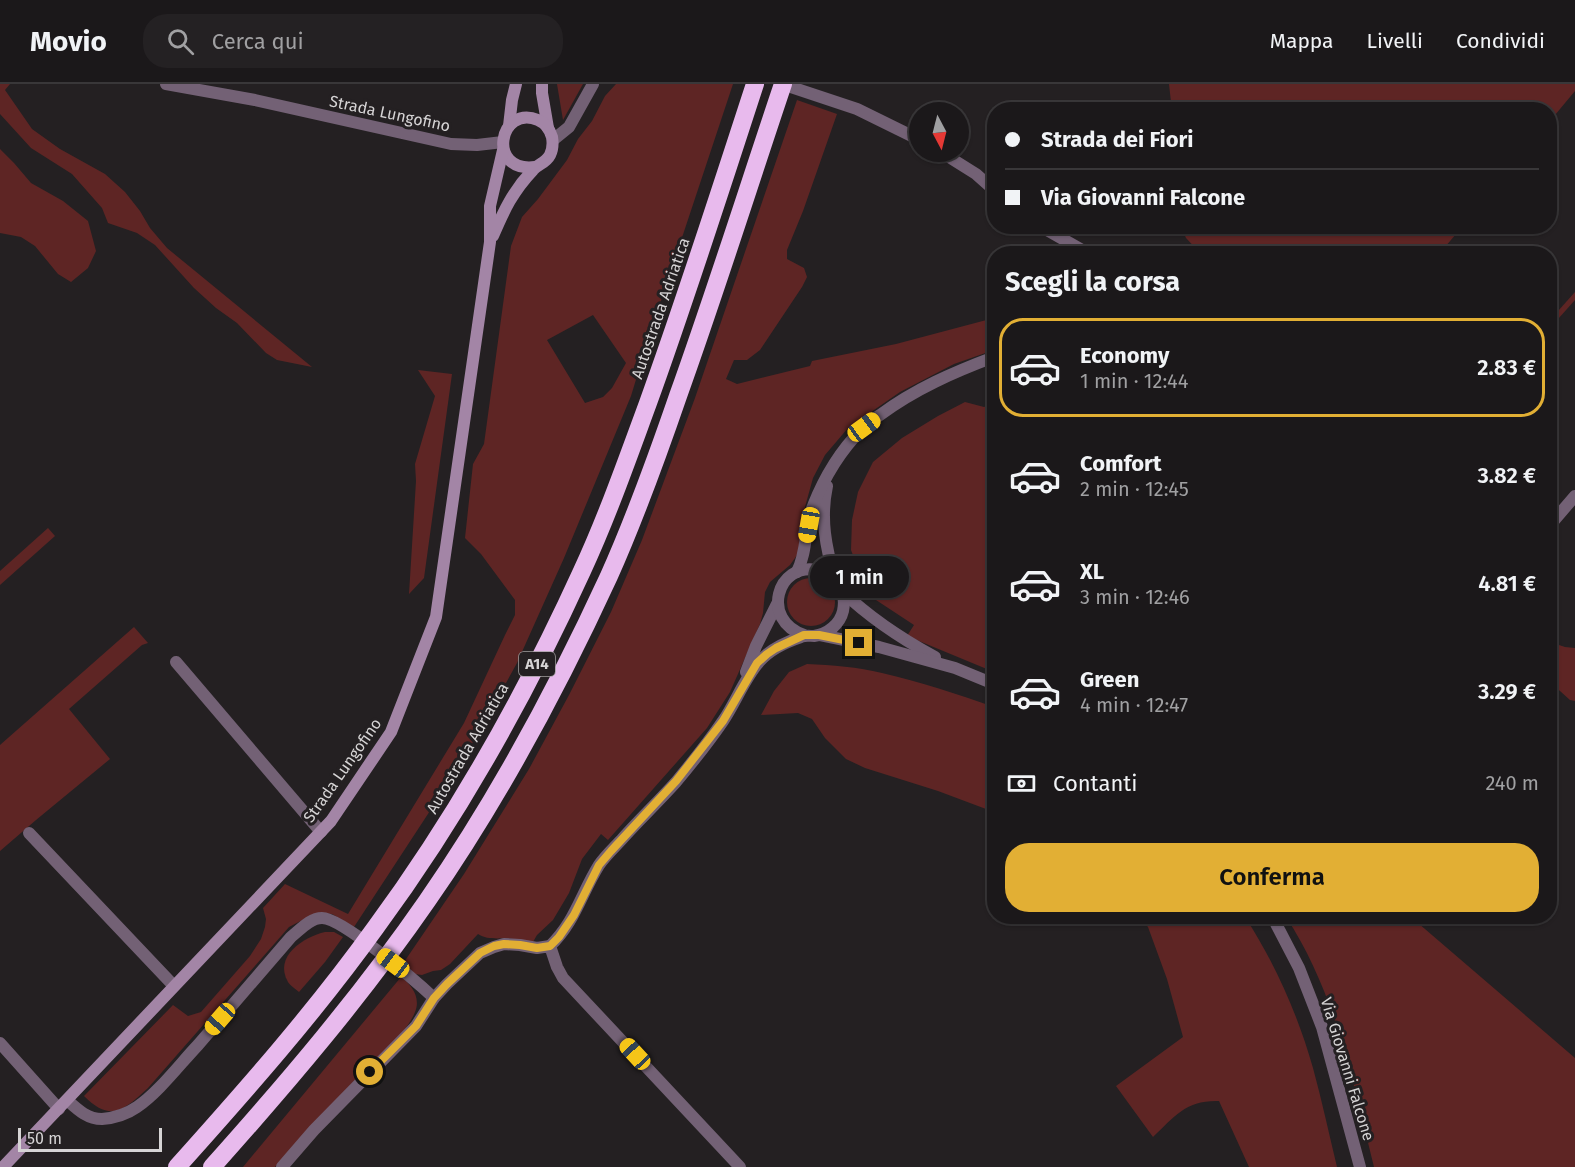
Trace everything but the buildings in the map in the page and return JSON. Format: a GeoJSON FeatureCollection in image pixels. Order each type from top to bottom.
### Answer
{"type":"FeatureCollection","features":[{"type":"Feature","properties":{"kind":"highway","name":"Autostrada Adriatica"},"geometry":{"type":"LineString","coordinates":[[177,1167],[299,1027],[376,928],[459,803],[527,684],[581,572],[633,444],[672,336],[755,84]]}},
{"type":"Feature","properties":{"kind":"highway","name":"A14"},"geometry":{"type":"LineString","coordinates":[[212,1167],[326,1036],[428,900],[495,797],[561,677],[610,574],[656,459],[717,284],[782,84]]}},
{"type":"Feature","properties":{"kind":"main road","name":"Strada Lungofino"},"geometry":{"type":"LineString","coordinates":[[3,1167],[331,821],[391,732],[436,617],[490,242],[490,206],[503,146],[503,136],[509,126],[516,84]]}},
{"type":"Feature","properties":{"kind":"main road"},"geometry":{"type":"LineString","coordinates":[[542,84],[548,128],[553,140]]}},
{"type":"Feature","properties":{"kind":"main road"},"geometry":{"type":"LineString","coordinates":[[509,126],[529,118],[536,119],[548,128]]}},
{"type":"Feature","properties":{"kind":"main road","name":"Strada Lungofino"},"geometry":{"type":"LineString","coordinates":[[490,242],[509,200],[535,167],[546,160],[553,140]]}},
{"type":"Feature","properties":{"kind":"main road"},"geometry":{"type":"LineString","coordinates":[[503,146],[512,163],[527,168],[535,167]]}},
{"type":"Feature","properties":{"kind":"street","name":"Strada Lungofino"},"geometry":{"type":"LineString","coordinates":[[166,84],[255,100],[451,144],[503,146]]}},
{"type":"Feature","properties":{"kind":"street"},"geometry":{"type":"LineString","coordinates":[[553,140],[569,127],[593,84]]}},
{"type":"Feature","properties":{"kind":"street"},"geometry":{"type":"LineString","coordinates":[[782,84],[857,109],[909,135]]}},
{"type":"Feature","properties":{"kind":"street"},"geometry":{"type":"LineString","coordinates":[[957,162],[987,184]]}},
{"type":"Feature","properties":{"kind":"street"},"geometry":{"type":"LineString","coordinates":[[1054,234],[1075,246]]}},
{"type":"Feature","properties":{"kind":"street"},"geometry":{"type":"LineString","coordinates":[[797,572],[804,554],[811,509],[830,470],[851,441],[864,427],[915,392],[939,379],[987,360]]}},
{"type":"Feature","properties":{"kind":"street"},"geometry":{"type":"LineString","coordinates":[[819,635],[829,631],[837,624],[843,614],[845,603],[827,552],[824,499],[830,470]]}},
{"type":"Feature","properties":{"kind":"street"},"geometry":{"type":"LineString","coordinates":[[1557,517],[1575,496]]}},
{"type":"Feature","properties":{"kind":"street"},"geometry":{"type":"LineString","coordinates":[[736,698],[756,646],[777,604],[782,585],[797,572],[807,569],[827,573],[836,579]]}},
{"type":"Feature","properties":{"kind":"street"},"geometry":{"type":"LineString","coordinates":[[843,592],[863,611],[894,634],[955,668],[987,681]]}},
{"type":"Feature","properties":{"kind":"street"},"geometry":{"type":"LineString","coordinates":[[777,604],[783,622],[789,628],[804,635]]}},
{"type":"Feature","properties":{"kind":"street"},"geometry":{"type":"LineString","coordinates":[[282,1167],[314,1130],[416,1026],[434,998],[480,953],[504,944],[537,948],[550,946],[559,937],[574,915],[599,865],[676,781],[723,721],[757,663],[767,654],[804,635],[819,635],[879,647],[955,668]]}},
{"type":"Feature","properties":{"kind":"street"},"geometry":{"type":"LineString","coordinates":[[176,662],[321,832]]}},
{"type":"Feature","properties":{"kind":"street"},"geometry":{"type":"LineString","coordinates":[[29,832],[174,986]]}},
{"type":"Feature","properties":{"kind":"street"},"geometry":{"type":"LineString","coordinates":[[0,1043],[63,1104],[89,1117],[100,1119],[124,1114],[145,1101],[177,1069],[291,937],[314,919],[321,918],[331,920],[343,927],[409,976],[434,998]]}},
{"type":"Feature","properties":{"kind":"street","name":"Via Giovanni Falcone"},"geometry":{"type":"LineString","coordinates":[[1276,924],[1299,968],[1322,1027],[1360,1167]]}},
{"type":"Feature","properties":{"kind":"street"},"geometry":{"type":"LineString","coordinates":[[550,946],[556,967],[563,978],[740,1167]]}},
{"type":"Feature","properties":{"kind":"shaded area"},"geometry":{"type":"Polygon","coordinates":[[[0,84],[10,84],[5,90],[32,129],[60,149],[105,174],[125,192],[167,248],[312,367],[277,360],[266,353],[237,323],[194,288],[155,245],[137,233],[108,223],[102,208],[72,174],[31,148],[0,114],[0,84]]]}},
{"type":"Feature","properties":{"kind":"shaded area"},"geometry":{"type":"Polygon","coordinates":[[[557,84],[583,84],[563,120],[557,84]]]}},
{"type":"Feature","properties":{"kind":"shaded area"},"geometry":{"type":"Polygon","coordinates":[[[616,84],[733,84],[631,396],[564,558],[517,663],[460,765],[354,927],[332,914],[316,913],[289,927],[148,1088],[124,1107],[110,1111],[102,1109],[84,1096],[173,1005],[188,1016],[201,1012],[250,956],[261,939],[265,927],[266,919],[263,908],[285,884],[348,914],[464,723],[515,615],[515,600],[481,554],[465,538],[473,464],[484,444],[511,246],[522,217],[567,160],[605,96],[616,84]],[[593,315],[547,340],[585,403],[603,397],[612,388],[626,363],[593,315]]]}},
{"type":"Feature","properties":{"kind":"shaded area"},"geometry":{"type":"Polygon","coordinates":[[[1169,84],[1575,84],[1575,91],[1557,113],[1557,102],[1171,102],[1169,84]]]}},
{"type":"Feature","properties":{"kind":"shaded area"},"geometry":{"type":"Polygon","coordinates":[[[797,100],[837,114],[787,250],[787,259],[804,268],[807,277],[760,350],[747,360],[734,360],[726,379],[737,384],[810,366],[812,361],[896,344],[987,320],[987,352],[954,364],[900,392],[848,428],[825,455],[813,478],[805,507],[800,551],[790,565],[770,582],[765,592],[760,624],[730,692],[707,728],[608,840],[601,834],[582,859],[569,893],[553,920],[533,942],[490,938],[478,934],[450,964],[441,970],[422,975],[415,974],[402,965],[464,874],[529,769],[611,612],[642,540],[695,398],[797,100]]]}},
{"type":"Feature","properties":{"kind":"shaded area"},"geometry":{"type":"Polygon","coordinates":[[[0,149],[31,183],[63,201],[88,221],[96,251],[88,268],[71,282],[58,274],[35,246],[21,237],[0,233],[0,149]]]}},
{"type":"Feature","properties":{"kind":"shaded area"},"geometry":{"type":"Polygon","coordinates":[[[1184,234],[1456,234],[1446,246],[1193,246],[1184,234]]]}},
{"type":"Feature","properties":{"kind":"shaded area"},"geometry":{"type":"Polygon","coordinates":[[[1575,292],[1575,300],[1557,320],[1557,312],[1575,292]]]}},
{"type":"Feature","properties":{"kind":"shaded area"},"geometry":{"type":"Polygon","coordinates":[[[418,370],[452,374],[424,578],[409,594],[415,464],[435,396],[418,370]]]}},
{"type":"Feature","properties":{"kind":"shaded area"},"geometry":{"type":"Polygon","coordinates":[[[965,402],[987,406],[987,669],[907,636],[914,625],[876,600],[862,579],[851,550],[852,520],[858,492],[873,462],[902,438],[965,402]]]}},
{"type":"Feature","properties":{"kind":"shaded area"},"geometry":{"type":"Polygon","coordinates":[[[48,528],[55,536],[0,585],[0,571],[48,528]]]}},
{"type":"Feature","properties":{"kind":"shaded area"},"geometry":{"type":"Polygon","coordinates":[[[806,578],[816,578],[828,585],[835,597],[835,607],[828,619],[816,626],[806,626],[791,615],[787,607],[787,597],[798,582],[806,578]]]}},
{"type":"Feature","properties":{"kind":"shaded area"},"geometry":{"type":"Polygon","coordinates":[[[134,627],[148,643],[142,645],[69,709],[110,759],[0,851],[0,745],[134,627]]]}},
{"type":"Feature","properties":{"kind":"shaded area"},"geometry":{"type":"Polygon","coordinates":[[[1557,644],[1575,648],[1575,701],[1570,700],[1557,688],[1557,644]]]}},
{"type":"Feature","properties":{"kind":"shaded area"},"geometry":{"type":"Polygon","coordinates":[[[807,664],[864,669],[910,680],[987,705],[987,809],[865,768],[846,759],[825,738],[812,719],[798,713],[761,715],[774,691],[789,672],[807,664]]]}},
{"type":"Feature","properties":{"kind":"shaded area"},"geometry":{"type":"Polygon","coordinates":[[[1145,924],[1249,924],[1285,990],[1307,1048],[1337,1167],[1249,1167],[1219,1101],[1208,1101],[1189,1106],[1153,1137],[1116,1086],[1183,1037],[1167,979],[1145,924]]]}},
{"type":"Feature","properties":{"kind":"shaded area"},"geometry":{"type":"Polygon","coordinates":[[[1290,924],[1419,924],[1575,1058],[1575,1167],[1374,1167],[1350,1070],[1330,1006],[1303,946],[1290,924]]]}},
{"type":"Feature","properties":{"kind":"shaded area"},"geometry":{"type":"Polygon","coordinates":[[[325,932],[334,932],[343,937],[299,992],[288,982],[284,973],[284,964],[293,949],[300,943],[325,932]]]}},
{"type":"Feature","properties":{"kind":"shaded area"},"geometry":{"type":"Polygon","coordinates":[[[401,977],[412,988],[417,1007],[399,1037],[349,1086],[275,1167],[243,1167],[401,977]]]}},
{"type":"Feature","properties":{"kind":"route"},"geometry":{"type":"LineString","coordinates":[[370,1072],[416,1026],[434,998],[480,953],[504,944],[537,948],[550,946],[559,937],[574,915],[599,865],[676,781],[723,721],[757,663],[767,654],[804,635],[819,635],[859,643]]}}]}
